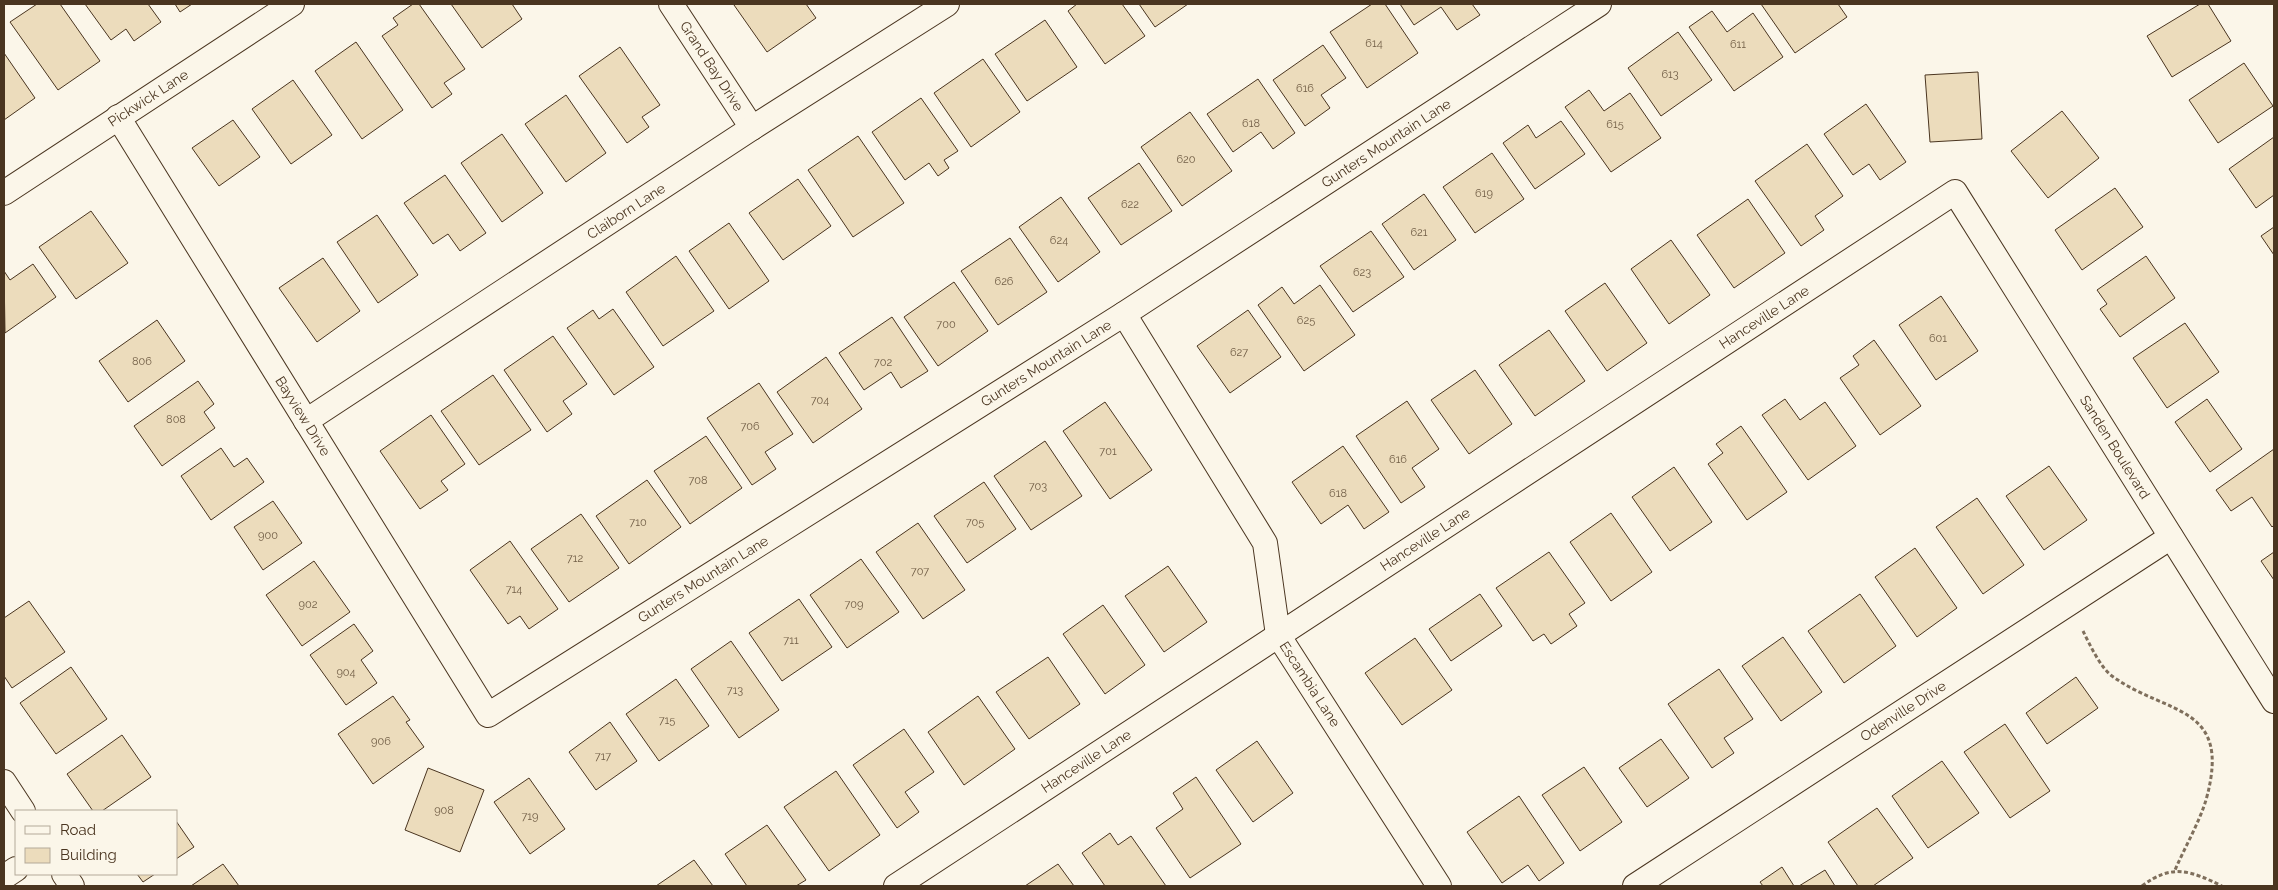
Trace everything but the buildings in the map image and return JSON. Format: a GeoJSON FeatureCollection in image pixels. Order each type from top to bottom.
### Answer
{"type":"FeatureCollection","features":[{"type":"Feature","properties":{"kind":"street","name":"Pickwick Lane"},"geometry":{"type":"LineString","coordinates":[[4,193],[292,4]]}},
{"type":"Feature","properties":{"kind":"street","name":"Grand Bay Drive"},"geometry":{"type":"LineString","coordinates":[[671,4],[752,128]]}},
{"type":"Feature","properties":{"kind":"street","name":"Claiborn Lane"},"geometry":{"type":"LineString","coordinates":[[306,421],[752,128],[947,4]]}},
{"type":"Feature","properties":{"kind":"street","name":"Gunters Mountain Lane"},"geometry":{"type":"LineString","coordinates":[[488,715],[1124,314],[1599,4]]}},
{"type":"Feature","properties":{"kind":"street","name":"Bayview Drive"},"geometry":{"type":"LineString","coordinates":[[118,117],[488,715]]}},
{"type":"Feature","properties":{"kind":"street","name":"Sanden Boulevard"},"geometry":{"type":"LineString","coordinates":[[1955,192],[2274,701]]}},
{"type":"Feature","properties":{"kind":"street","name":"Hanceville Lane"},"geometry":{"type":"LineString","coordinates":[[896,886],[1955,192]]}},
{"type":"Feature","properties":{"kind":"street","name":"Escambia Lane"},"geometry":{"type":"LineString","coordinates":[[1124,314],[1265,543],[1278,636],[1439,886]]}},
{"type":"Feature","properties":{"kind":"street","name":"Odenville Drive"},"geometry":{"type":"LineString","coordinates":[[1635,886],[2171,537]]}},
{"type":"Feature","properties":{"kind":"street"},"geometry":{"type":"LineString","coordinates":[[6,789],[22,810]]}},
{"type":"Feature","properties":{"kind":"street"},"geometry":{"type":"LineString","coordinates":[[4,877],[15,869]]}},
{"type":"Feature","properties":{"kind":"street"},"geometry":{"type":"LineString","coordinates":[[65,875],[72,886]]}},
{"type":"Feature","properties":{"kind":"path"},"geometry":{"type":"LineString","coordinates":[[2083,631],[2110,674],[2135,690],[2170,704],[2195,719],[2211,746],[2210,775],[2205,801],[2175,870]]}},
{"type":"Feature","properties":{"kind":"path"},"geometry":{"type":"LineString","coordinates":[[2142,886],[2175,870],[2199,875],[2222,886]]}}]}
